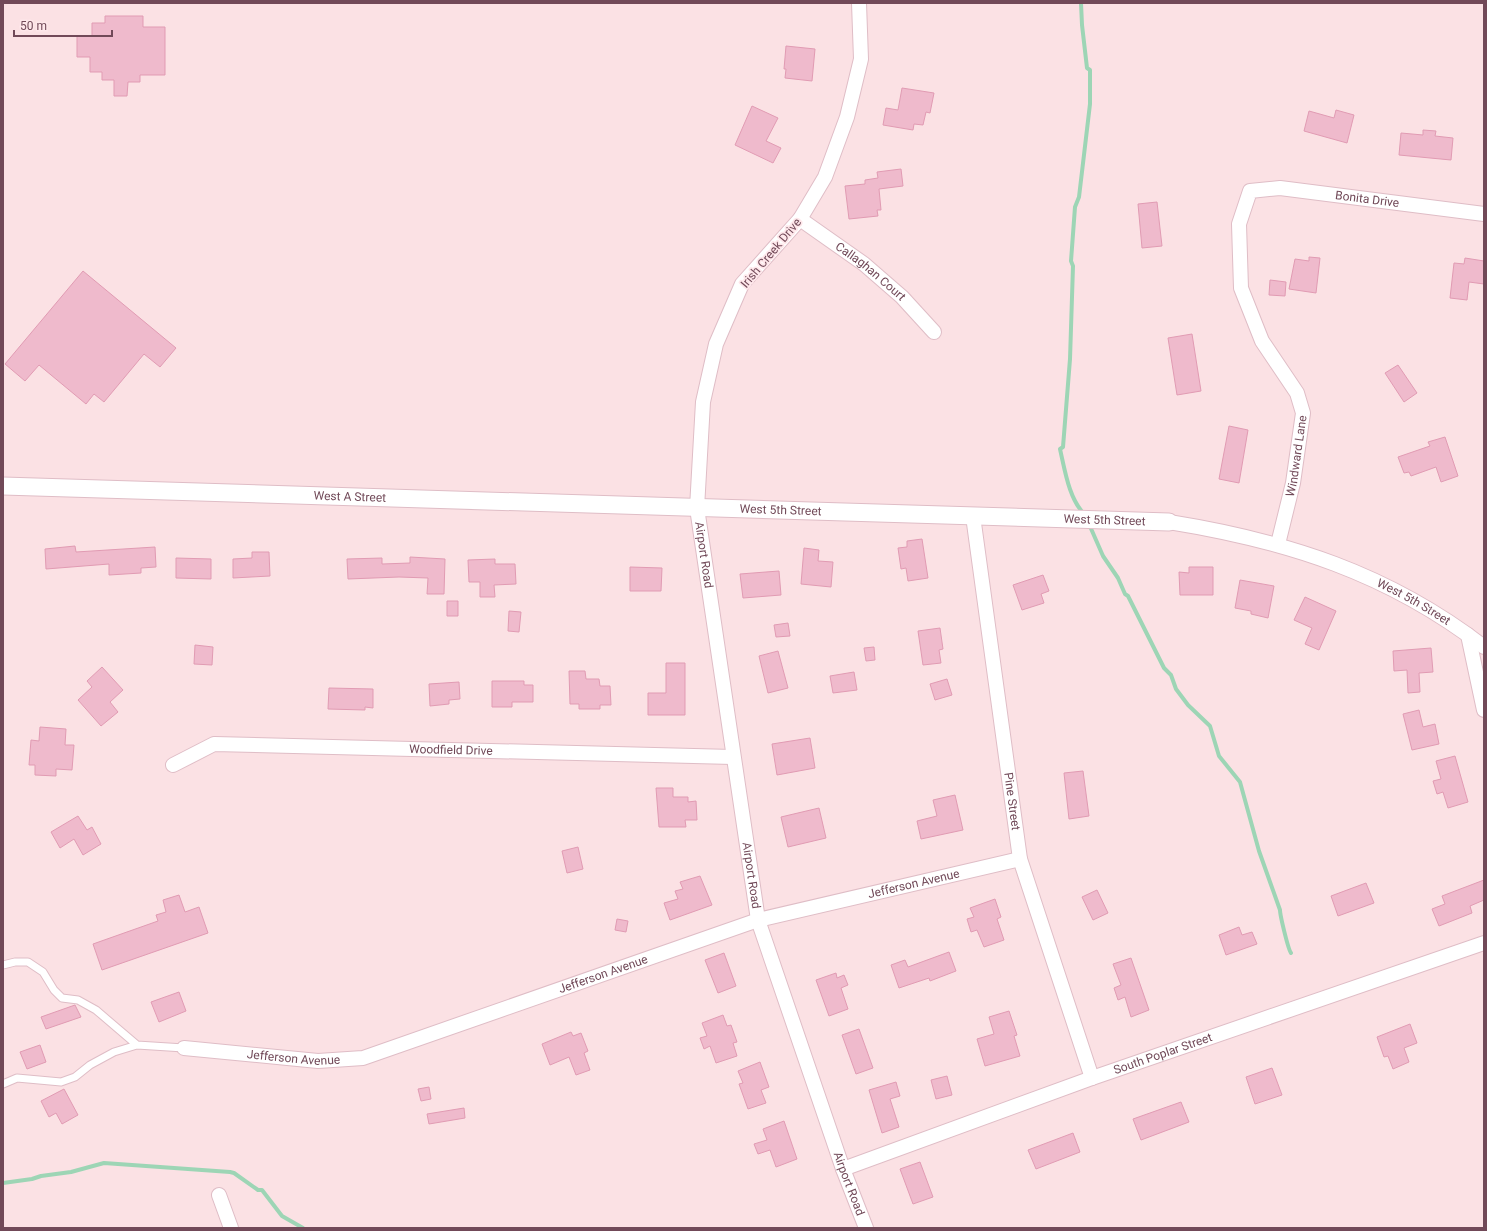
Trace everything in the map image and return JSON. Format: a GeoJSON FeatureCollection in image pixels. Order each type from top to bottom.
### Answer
{"type":"FeatureCollection","features":[{"type":"Feature","properties":{"kind":"street","name":"Irish Creek Drive"},"geometry":{"type":"LineString","coordinates":[[697,508],[703,402],[716,344],[742,284],[800,219],[825,177],[847,117],[861,59],[859,3]]}},
{"type":"Feature","properties":{"kind":"street","name":"Bonita Drive"},"geometry":{"type":"LineString","coordinates":[[1250,191],[1280,188],[1484,214]]}},
{"type":"Feature","properties":{"kind":"street","name":"Windward Lane"},"geometry":{"type":"LineString","coordinates":[[1250,191],[1239,224],[1241,288],[1262,341],[1297,394],[1303,413],[1293,482],[1278,544]]}},
{"type":"Feature","properties":{"kind":"street","name":"Callaghan Court"},"geometry":{"type":"LineString","coordinates":[[800,219],[864,264],[902,297],[934,332]]}},
{"type":"Feature","properties":{"kind":"street","name":"West A Street"},"geometry":{"type":"LineString","coordinates":[[3,486],[697,508]]}},
{"type":"Feature","properties":{"kind":"street","name":"West 5th Street"},"geometry":{"type":"LineString","coordinates":[[697,508],[1169,522],[1225,531],[1278,544],[1345,567],[1391,587],[1431,609],[1484,647]]}},
{"type":"Feature","properties":{"kind":"street","name":"Airport Road"},"geometry":{"type":"LineString","coordinates":[[697,508],[758,920],[843,1169],[866,1228]]}},
{"type":"Feature","properties":{"kind":"street","name":"Pine Street"},"geometry":{"type":"LineString","coordinates":[[973,516],[1020,859],[1092,1078]]}},
{"type":"Feature","properties":{"kind":"street"},"geometry":{"type":"LineString","coordinates":[[1468,635],[1484,710]]}},
{"type":"Feature","properties":{"kind":"street","name":"Woodfield Drive"},"geometry":{"type":"LineString","coordinates":[[173,765],[214,744],[733,757]]}},
{"type":"Feature","properties":{"kind":"street","name":"Jefferson Avenue"},"geometry":{"type":"LineString","coordinates":[[184,1048],[318,1061],[363,1058],[758,920],[1020,859]]}},
{"type":"Feature","properties":{"kind":"street","name":"South Poplar Street"},"geometry":{"type":"LineString","coordinates":[[843,1169],[1092,1078],[1484,943]]}},
{"type":"Feature","properties":{"kind":"street"},"geometry":{"type":"LineString","coordinates":[[218,1194],[231,1228]]}},
{"type":"Feature","properties":{"kind":"lane"},"geometry":{"type":"LineString","coordinates":[[3,965],[15,962],[28,962],[42,972],[54,990],[62,998],[78,1000],[96,1010],[137,1045]]}},
{"type":"Feature","properties":{"kind":"lane"},"geometry":{"type":"LineString","coordinates":[[3,1084],[17,1078],[61,1082],[75,1077],[90,1065],[114,1052],[137,1045],[184,1048]]}},
{"type":"Feature","properties":{"kind":"building"},"geometry":{"type":"Polygon","coordinates":[[[105,16],[143,16],[143,27],[165,27],[165,75],[140,75],[140,82],[128,82],[127,96],[114,96],[114,80],[102,80],[102,72],[90,72],[90,57],[77,57],[77,36],[92,36],[92,23],[105,23],[105,16]]]}},
{"type":"Feature","properties":{"kind":"building"},"geometry":{"type":"Polygon","coordinates":[[[786,46],[815,49],[812,81],[785,78],[786,69],[784,69],[786,46]]]}},
{"type":"Feature","properties":{"kind":"building"},"geometry":{"type":"Polygon","coordinates":[[[902,88],[934,93],[930,113],[926,112],[923,125],[914,124],[913,130],[883,125],[886,108],[898,110],[902,88]]]}},
{"type":"Feature","properties":{"kind":"building"},"geometry":{"type":"Polygon","coordinates":[[[752,106],[778,118],[766,141],[781,148],[773,163],[735,145],[752,106]]]}},
{"type":"Feature","properties":{"kind":"building"},"geometry":{"type":"Polygon","coordinates":[[[1336,110],[1354,115],[1347,143],[1304,131],[1309,111],[1334,118],[1336,110]]]}},
{"type":"Feature","properties":{"kind":"building"},"geometry":{"type":"Polygon","coordinates":[[[1423,130],[1436,131],[1435,136],[1453,138],[1451,160],[1399,155],[1401,133],[1423,135],[1423,130]]]}},
{"type":"Feature","properties":{"kind":"building"},"geometry":{"type":"Polygon","coordinates":[[[901,169],[903,186],[879,189],[881,210],[877,210],[878,216],[849,219],[845,186],[865,184],[865,180],[878,178],[877,172],[901,169]]]}},
{"type":"Feature","properties":{"kind":"building"},"geometry":{"type":"Polygon","coordinates":[[[1157,202],[1162,246],[1142,248],[1138,204],[1157,202]]]}},
{"type":"Feature","properties":{"kind":"building"},"geometry":{"type":"Polygon","coordinates":[[[1309,257],[1320,258],[1316,293],[1289,289],[1295,259],[1309,261],[1309,257]]]}},
{"type":"Feature","properties":{"kind":"building"},"geometry":{"type":"Polygon","coordinates":[[[1465,258],[1484,261],[1484,284],[1469,282],[1467,300],[1450,298],[1454,263],[1464,264],[1465,258]]]}},
{"type":"Feature","properties":{"kind":"building"},"geometry":{"type":"Polygon","coordinates":[[[83,271],[176,348],[160,367],[144,354],[104,402],[94,394],[86,404],[39,365],[25,381],[5,364],[83,271]]]}},
{"type":"Feature","properties":{"kind":"building"},"geometry":{"type":"Polygon","coordinates":[[[1270,280],[1286,282],[1285,296],[1269,295],[1270,280]]]}},
{"type":"Feature","properties":{"kind":"building"},"geometry":{"type":"Polygon","coordinates":[[[1192,334],[1201,391],[1177,395],[1168,338],[1192,334]]]}},
{"type":"Feature","properties":{"kind":"building"},"geometry":{"type":"Polygon","coordinates":[[[1398,365],[1417,393],[1404,402],[1385,373],[1398,365]]]}},
{"type":"Feature","properties":{"kind":"building"},"geometry":{"type":"Polygon","coordinates":[[[1229,426],[1248,430],[1239,483],[1219,479],[1229,426]]]}},
{"type":"Feature","properties":{"kind":"building"},"geometry":{"type":"Polygon","coordinates":[[[1445,437],[1458,476],[1441,482],[1436,467],[1411,476],[1409,472],[1404,473],[1398,457],[1430,446],[1428,442],[1445,437]]]}},
{"type":"Feature","properties":{"kind":"building"},"geometry":{"type":"Polygon","coordinates":[[[922,539],[928,578],[908,581],[906,568],[901,569],[898,548],[907,547],[907,541],[922,539]]]}},
{"type":"Feature","properties":{"kind":"building"},"geometry":{"type":"Polygon","coordinates":[[[75,546],[76,552],[155,547],[156,567],[141,568],[141,573],[109,575],[109,564],[46,569],[45,549],[75,546]]]}},
{"type":"Feature","properties":{"kind":"building"},"geometry":{"type":"Polygon","coordinates":[[[804,548],[819,550],[818,561],[833,562],[831,587],[801,584],[804,548]]]}},
{"type":"Feature","properties":{"kind":"building"},"geometry":{"type":"Polygon","coordinates":[[[252,552],[269,552],[270,576],[233,578],[233,559],[252,558],[252,552]]]}},
{"type":"Feature","properties":{"kind":"building"},"geometry":{"type":"Polygon","coordinates":[[[410,557],[445,559],[444,594],[427,594],[428,578],[399,577],[348,579],[347,559],[382,558],[382,564],[410,563],[410,557]]]}},
{"type":"Feature","properties":{"kind":"building"},"geometry":{"type":"Polygon","coordinates":[[[176,558],[211,559],[211,579],[176,578],[176,558]]]}},
{"type":"Feature","properties":{"kind":"building"},"geometry":{"type":"Polygon","coordinates":[[[495,559],[495,564],[515,564],[516,584],[494,585],[495,597],[480,597],[480,582],[469,582],[468,560],[495,559]]]}},
{"type":"Feature","properties":{"kind":"building"},"geometry":{"type":"Polygon","coordinates":[[[630,567],[662,568],[661,591],[630,591],[630,567]]]}},
{"type":"Feature","properties":{"kind":"building"},"geometry":{"type":"Polygon","coordinates":[[[1189,567],[1213,567],[1213,595],[1180,595],[1179,572],[1189,573],[1189,567]]]}},
{"type":"Feature","properties":{"kind":"building"},"geometry":{"type":"Polygon","coordinates":[[[779,571],[781,595],[743,598],[740,574],[779,571]]]}},
{"type":"Feature","properties":{"kind":"building"},"geometry":{"type":"Polygon","coordinates":[[[1043,575],[1049,591],[1041,594],[1044,603],[1022,610],[1013,585],[1043,575]]]}},
{"type":"Feature","properties":{"kind":"building"},"geometry":{"type":"Polygon","coordinates":[[[1240,580],[1274,586],[1268,618],[1251,614],[1251,611],[1235,608],[1240,580]]]}},
{"type":"Feature","properties":{"kind":"building"},"geometry":{"type":"Polygon","coordinates":[[[1305,597],[1336,611],[1319,650],[1305,644],[1312,628],[1294,620],[1305,597]]]}},
{"type":"Feature","properties":{"kind":"building"},"geometry":{"type":"Polygon","coordinates":[[[447,601],[458,601],[458,616],[447,616],[447,601]]]}},
{"type":"Feature","properties":{"kind":"building"},"geometry":{"type":"Polygon","coordinates":[[[509,611],[521,612],[519,632],[508,631],[509,611]]]}},
{"type":"Feature","properties":{"kind":"building"},"geometry":{"type":"Polygon","coordinates":[[[788,623],[790,636],[776,637],[774,625],[788,623]]]}},
{"type":"Feature","properties":{"kind":"building"},"geometry":{"type":"Polygon","coordinates":[[[940,628],[943,649],[939,650],[941,663],[923,665],[918,631],[940,628]]]}},
{"type":"Feature","properties":{"kind":"building"},"geometry":{"type":"Polygon","coordinates":[[[195,645],[213,647],[212,665],[194,664],[195,645]]]}},
{"type":"Feature","properties":{"kind":"building"},"geometry":{"type":"Polygon","coordinates":[[[874,647],[875,660],[866,661],[864,648],[874,647]]]}},
{"type":"Feature","properties":{"kind":"building"},"geometry":{"type":"Polygon","coordinates":[[[1431,648],[1433,672],[1419,673],[1420,692],[1408,693],[1407,670],[1394,671],[1393,651],[1431,648]]]}},
{"type":"Feature","properties":{"kind":"building"},"geometry":{"type":"Polygon","coordinates":[[[778,651],[788,688],[768,693],[759,656],[778,651]]]}},
{"type":"Feature","properties":{"kind":"building"},"geometry":{"type":"Polygon","coordinates":[[[666,663],[685,663],[685,715],[648,715],[648,693],[666,693],[666,663]]]}},
{"type":"Feature","properties":{"kind":"building"},"geometry":{"type":"Polygon","coordinates":[[[102,667],[123,690],[110,702],[118,712],[101,726],[78,700],[92,687],[87,681],[102,667]]]}},
{"type":"Feature","properties":{"kind":"building"},"geometry":{"type":"Polygon","coordinates":[[[569,671],[585,671],[586,679],[599,679],[600,686],[610,686],[611,705],[600,705],[600,709],[579,709],[579,704],[570,704],[569,671]]]}},
{"type":"Feature","properties":{"kind":"building"},"geometry":{"type":"Polygon","coordinates":[[[854,672],[857,690],[833,693],[830,676],[854,672]]]}},
{"type":"Feature","properties":{"kind":"building"},"geometry":{"type":"Polygon","coordinates":[[[947,679],[952,695],[935,700],[930,684],[947,679]]]}},
{"type":"Feature","properties":{"kind":"building"},"geometry":{"type":"Polygon","coordinates":[[[492,681],[524,681],[524,685],[533,685],[533,702],[512,702],[512,707],[492,707],[492,681]]]}},
{"type":"Feature","properties":{"kind":"building"},"geometry":{"type":"Polygon","coordinates":[[[459,682],[460,699],[449,700],[449,704],[430,706],[429,684],[459,682]]]}},
{"type":"Feature","properties":{"kind":"building"},"geometry":{"type":"Polygon","coordinates":[[[329,688],[373,689],[373,708],[365,707],[365,710],[328,709],[329,688]]]}},
{"type":"Feature","properties":{"kind":"building"},"geometry":{"type":"Polygon","coordinates":[[[1419,710],[1423,727],[1435,724],[1439,744],[1412,750],[1403,714],[1419,710]]]}},
{"type":"Feature","properties":{"kind":"building"},"geometry":{"type":"Polygon","coordinates":[[[40,727],[66,729],[65,745],[74,745],[72,770],[56,769],[56,776],[35,775],[35,765],[29,765],[31,740],[39,741],[40,727]]]}},
{"type":"Feature","properties":{"kind":"building"},"geometry":{"type":"Polygon","coordinates":[[[810,738],[815,768],[777,775],[772,744],[810,738]]]}},
{"type":"Feature","properties":{"kind":"building"},"geometry":{"type":"Polygon","coordinates":[[[1455,756],[1468,802],[1448,808],[1443,792],[1437,794],[1433,781],[1441,779],[1436,761],[1455,756]]]}},
{"type":"Feature","properties":{"kind":"building"},"geometry":{"type":"Polygon","coordinates":[[[1083,771],[1089,816],[1069,819],[1064,773],[1083,771]]]}},
{"type":"Feature","properties":{"kind":"building"},"geometry":{"type":"Polygon","coordinates":[[[656,788],[673,788],[673,797],[688,797],[688,802],[696,801],[697,820],[685,820],[686,827],[659,827],[656,788]]]}},
{"type":"Feature","properties":{"kind":"building"},"geometry":{"type":"Polygon","coordinates":[[[955,795],[963,830],[921,839],[917,821],[937,816],[933,800],[955,795]]]}},
{"type":"Feature","properties":{"kind":"building"},"geometry":{"type":"Polygon","coordinates":[[[819,808],[826,838],[788,847],[781,817],[819,808]]]}},
{"type":"Feature","properties":{"kind":"building"},"geometry":{"type":"Polygon","coordinates":[[[78,816],[87,830],[92,827],[101,844],[83,855],[74,839],[60,848],[51,832],[78,816]]]}},
{"type":"Feature","properties":{"kind":"building"},"geometry":{"type":"Polygon","coordinates":[[[578,847],[583,869],[567,873],[562,851],[578,847]]]}},
{"type":"Feature","properties":{"kind":"building"},"geometry":{"type":"Polygon","coordinates":[[[700,876],[712,905],[670,920],[664,903],[678,899],[675,891],[683,889],[680,882],[700,876]]]}},
{"type":"Feature","properties":{"kind":"building"},"geometry":{"type":"Polygon","coordinates":[[[1484,880],[1484,900],[1470,906],[1472,913],[1439,926],[1432,909],[1445,904],[1442,896],[1484,880]]]}},
{"type":"Feature","properties":{"kind":"building"},"geometry":{"type":"Polygon","coordinates":[[[1366,883],[1374,903],[1338,916],[1331,896],[1366,883]]]}},
{"type":"Feature","properties":{"kind":"building"},"geometry":{"type":"Polygon","coordinates":[[[1097,890],[1108,913],[1093,920],[1082,897],[1097,890]]]}},
{"type":"Feature","properties":{"kind":"building"},"geometry":{"type":"Polygon","coordinates":[[[179,895],[185,912],[199,907],[208,933],[102,970],[93,944],[158,921],[156,915],[166,912],[163,900],[179,895]]]}},
{"type":"Feature","properties":{"kind":"building"},"geometry":{"type":"Polygon","coordinates":[[[995,899],[1001,917],[997,919],[1004,940],[984,947],[977,930],[971,932],[967,919],[974,917],[970,908],[995,899]]]}},
{"type":"Feature","properties":{"kind":"building"},"geometry":{"type":"Polygon","coordinates":[[[617,919],[628,921],[626,932],[615,930],[617,919]]]}},
{"type":"Feature","properties":{"kind":"building"},"geometry":{"type":"Polygon","coordinates":[[[1239,927],[1242,935],[1252,932],[1257,944],[1226,955],[1219,935],[1239,927]]]}},
{"type":"Feature","properties":{"kind":"building"},"geometry":{"type":"Polygon","coordinates":[[[949,952],[956,971],[930,981],[929,978],[899,988],[891,965],[905,960],[908,967],[949,952]]]}},
{"type":"Feature","properties":{"kind":"building"},"geometry":{"type":"Polygon","coordinates":[[[724,953],[736,986],[718,993],[705,960],[724,953]]]}},
{"type":"Feature","properties":{"kind":"building"},"geometry":{"type":"Polygon","coordinates":[[[1131,958],[1149,1010],[1131,1017],[1125,997],[1118,1000],[1114,988],[1121,985],[1113,964],[1131,958]]]}},
{"type":"Feature","properties":{"kind":"building"},"geometry":{"type":"Polygon","coordinates":[[[836,973],[837,978],[844,975],[848,985],[841,988],[848,1009],[829,1016],[816,980],[836,973]]]}},
{"type":"Feature","properties":{"kind":"building"},"geometry":{"type":"Polygon","coordinates":[[[179,992],[186,1011],[159,1022],[151,1002],[179,992]]]}},
{"type":"Feature","properties":{"kind":"building"},"geometry":{"type":"Polygon","coordinates":[[[75,1005],[81,1017],[46,1029],[41,1017],[75,1005]]]}},
{"type":"Feature","properties":{"kind":"building"},"geometry":{"type":"Polygon","coordinates":[[[1009,1011],[1017,1035],[1014,1036],[1020,1056],[985,1066],[977,1039],[994,1034],[989,1017],[1009,1011]]]}},
{"type":"Feature","properties":{"kind":"building"},"geometry":{"type":"Polygon","coordinates":[[[723,1015],[727,1026],[731,1025],[737,1042],[733,1043],[737,1056],[716,1063],[710,1046],[704,1049],[700,1038],[707,1036],[702,1023],[723,1015]]]}},
{"type":"Feature","properties":{"kind":"building"},"geometry":{"type":"Polygon","coordinates":[[[1410,1024],[1417,1043],[1404,1048],[1409,1062],[1393,1069],[1388,1056],[1384,1057],[1377,1037],[1410,1024]]]}},
{"type":"Feature","properties":{"kind":"building"},"geometry":{"type":"Polygon","coordinates":[[[859,1029],[873,1068],[856,1074],[842,1035],[859,1029]]]}},
{"type":"Feature","properties":{"kind":"building"},"geometry":{"type":"Polygon","coordinates":[[[571,1032],[573,1036],[581,1033],[588,1051],[584,1053],[590,1070],[576,1075],[569,1057],[550,1065],[542,1044],[571,1032]]]}},
{"type":"Feature","properties":{"kind":"building"},"geometry":{"type":"Polygon","coordinates":[[[40,1045],[46,1062],[27,1069],[20,1052],[40,1045]]]}},
{"type":"Feature","properties":{"kind":"building"},"geometry":{"type":"Polygon","coordinates":[[[760,1062],[769,1087],[761,1090],[766,1103],[748,1109],[739,1084],[743,1083],[738,1071],[760,1062]]]}},
{"type":"Feature","properties":{"kind":"building"},"geometry":{"type":"Polygon","coordinates":[[[1272,1068],[1282,1095],[1255,1104],[1246,1077],[1272,1068]]]}},
{"type":"Feature","properties":{"kind":"building"},"geometry":{"type":"Polygon","coordinates":[[[947,1076],[952,1095],[936,1099],[931,1080],[947,1076]]]}},
{"type":"Feature","properties":{"kind":"building"},"geometry":{"type":"Polygon","coordinates":[[[896,1082],[900,1096],[890,1099],[899,1127],[882,1133],[869,1090],[896,1082]]]}},
{"type":"Feature","properties":{"kind":"building"},"geometry":{"type":"Polygon","coordinates":[[[429,1087],[431,1099],[421,1101],[418,1089],[429,1087]]]}},
{"type":"Feature","properties":{"kind":"building"},"geometry":{"type":"Polygon","coordinates":[[[64,1089],[78,1115],[62,1124],[56,1113],[49,1117],[41,1101],[64,1089]]]}},
{"type":"Feature","properties":{"kind":"building"},"geometry":{"type":"Polygon","coordinates":[[[1181,1102],[1189,1122],[1141,1140],[1133,1119],[1181,1102]]]}},
{"type":"Feature","properties":{"kind":"building"},"geometry":{"type":"Polygon","coordinates":[[[464,1108],[465,1118],[429,1124],[427,1114],[464,1108]]]}},
{"type":"Feature","properties":{"kind":"building"},"geometry":{"type":"Polygon","coordinates":[[[784,1121],[797,1159],[776,1167],[770,1150],[758,1154],[754,1144],[767,1140],[763,1129],[784,1121]]]}},
{"type":"Feature","properties":{"kind":"building"},"geometry":{"type":"Polygon","coordinates":[[[1073,1133],[1080,1152],[1036,1169],[1028,1150],[1073,1133]]]}},
{"type":"Feature","properties":{"kind":"building"},"geometry":{"type":"Polygon","coordinates":[[[920,1162],[933,1197],[913,1204],[900,1169],[920,1162]]]}},
{"type":"Feature","properties":{"kind":"waterway"},"geometry":{"type":"LineString","coordinates":[[1081,3],[1087,68],[1090,70],[1090,104],[1079,197],[1075,207],[1071,261],[1073,266],[1070,359],[1063,447],[1060,449],[1071,493],[1085,515]]}},
{"type":"Feature","properties":{"kind":"waterway"},"geometry":{"type":"LineString","coordinates":[[1089,524],[1103,556],[1118,578],[1125,594],[1128,596],[1164,668],[1171,675],[1176,689],[1188,705],[1210,726],[1219,756],[1240,782],[1259,851],[1280,910],[1284,932],[1291,953]]}},
{"type":"Feature","properties":{"kind":"waterway"},"geometry":{"type":"LineString","coordinates":[[3,1183],[71,1172],[104,1163],[230,1172],[234,1173],[258,1190],[262,1190],[282,1216],[303,1228]]}}]}
